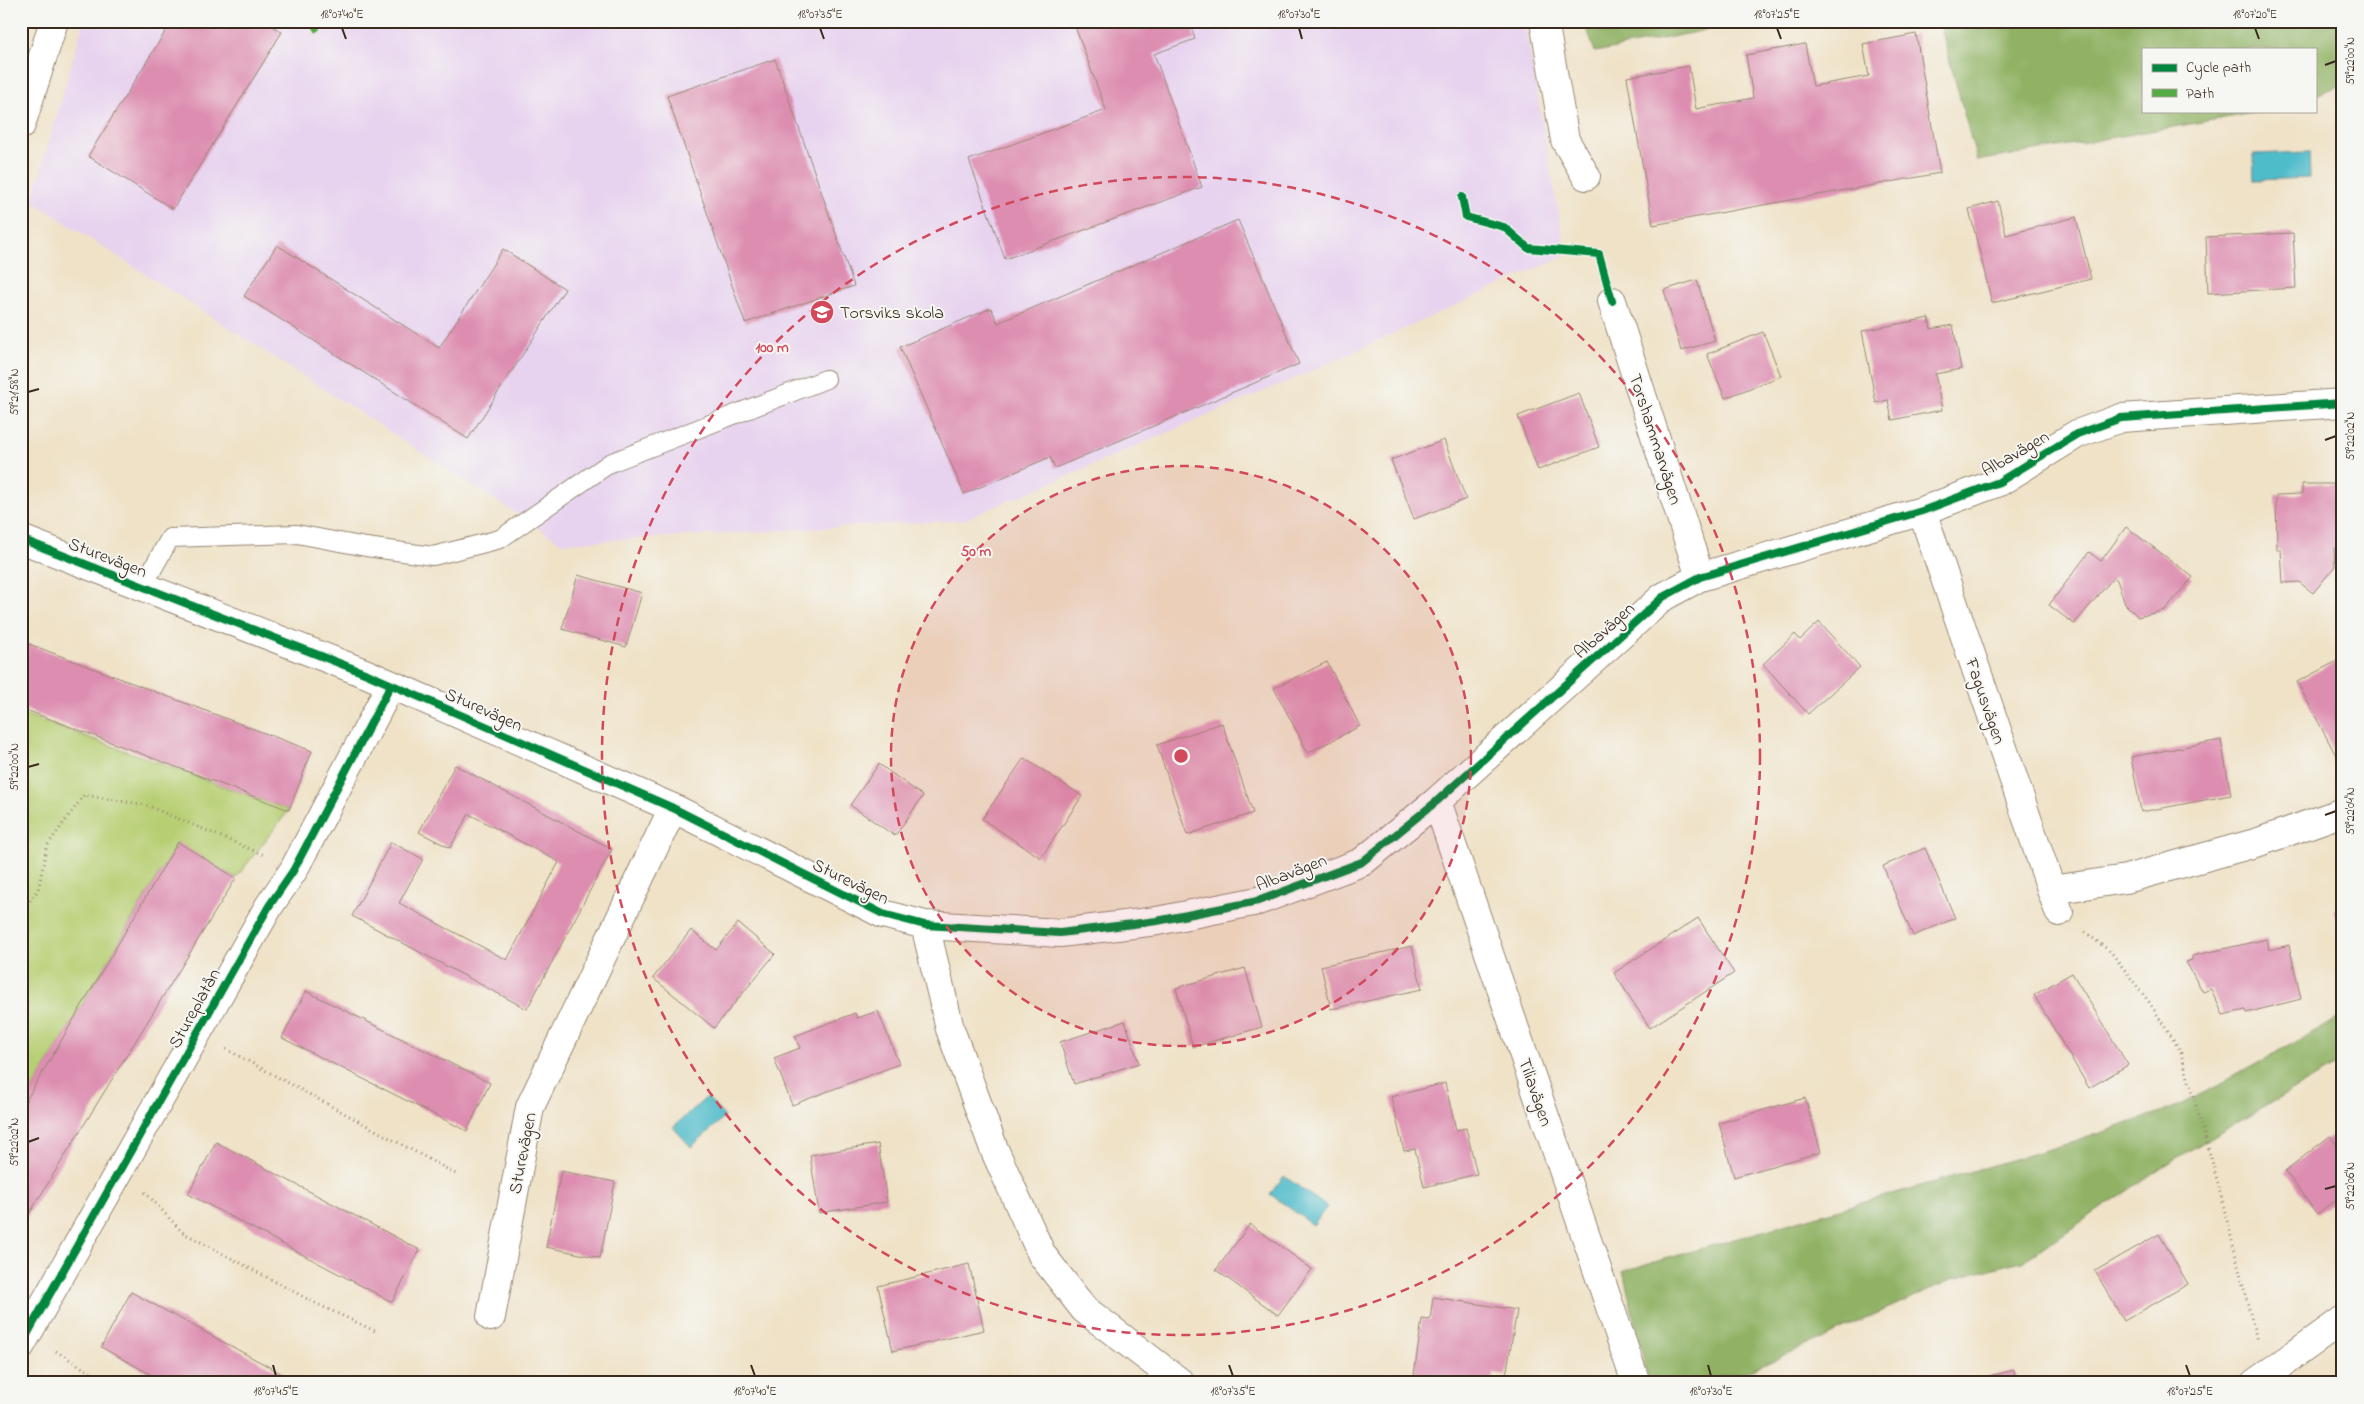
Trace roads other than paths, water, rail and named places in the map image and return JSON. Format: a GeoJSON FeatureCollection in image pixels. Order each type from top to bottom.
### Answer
{"type":"FeatureCollection","features":[{"type":"Feature","properties":{"kind":"street"},"geometry":{"type":"LineString","coordinates":[[21,125],[54,21]]}},
{"type":"Feature","properties":{"kind":"street"},"geometry":{"type":"LineString","coordinates":[[1544,21],[1565,140],[1586,176]]}},
{"type":"Feature","properties":{"kind":"street","name":"Torshammarvägen"},"geometry":{"type":"LineString","coordinates":[[1612,300],[1700,576]]}},
{"type":"Feature","properties":{"kind":"street","name":"Albavägen"},"geometry":{"type":"LineString","coordinates":[[925,926],[1060,933],[1157,921],[1258,901],[1362,862],[1436,802],[1663,597],[1700,576],[1922,511],[1999,482],[2077,434],[2121,418],[2343,403]]}},
{"type":"Feature","properties":{"kind":"street","name":"Fagusvägen"},"geometry":{"type":"LineString","coordinates":[[1922,511],[2055,901],[2259,842],[2343,812]]}},
{"type":"Feature","properties":{"kind":"street","name":"Sturevägen"},"geometry":{"type":"LineString","coordinates":[[21,539],[391,685],[673,808],[883,914],[925,926]]}},
{"type":"Feature","properties":{"kind":"street","name":"Stureplatån"},"geometry":{"type":"LineString","coordinates":[[24,1339],[269,906],[292,870],[391,685]]}},
{"type":"Feature","properties":{"kind":"street","name":"Tiliavägen"},"geometry":{"type":"LineString","coordinates":[[1436,802],[1636,1383]]}},
{"type":"Feature","properties":{"kind":"street","name":"Sturevägen"},"geometry":{"type":"LineString","coordinates":[[491,1317],[530,1107],[673,808]]}},
{"type":"Feature","properties":{"kind":"street"},"geometry":{"type":"LineString","coordinates":[[925,926],[950,1029],[994,1149],[1042,1255],[1084,1309],[1181,1383]]}},
{"type":"Feature","properties":{"kind":"street"},"geometry":{"type":"LineString","coordinates":[[2260,1379],[2343,1320]]}},
{"type":"Feature","properties":{"kind":"lane"},"geometry":{"type":"LineString","coordinates":[[143,586],[170,538],[297,534],[366,547],[433,556],[500,539],[610,463],[826,379]]}},
{"type":"Feature","properties":{"kind":"water"},"geometry":{"type":"Polygon","coordinates":[[[2309,152],[2310,178],[2254,180],[2253,154],[2309,152]]]}},
{"type":"Feature","properties":{"kind":"water"},"geometry":{"type":"Polygon","coordinates":[[[707,1097],[725,1117],[691,1147],[673,1127],[707,1097]]]}},
{"type":"Feature","properties":{"kind":"water"},"geometry":{"type":"Polygon","coordinates":[[[1284,1176],[1327,1207],[1313,1225],[1270,1194],[1284,1176]]]}},
{"type":"Feature","properties":{"kind":"place","name":"Torsviks skola"},"geometry":{"type":"Point","coordinates":[822,312]}}]}
